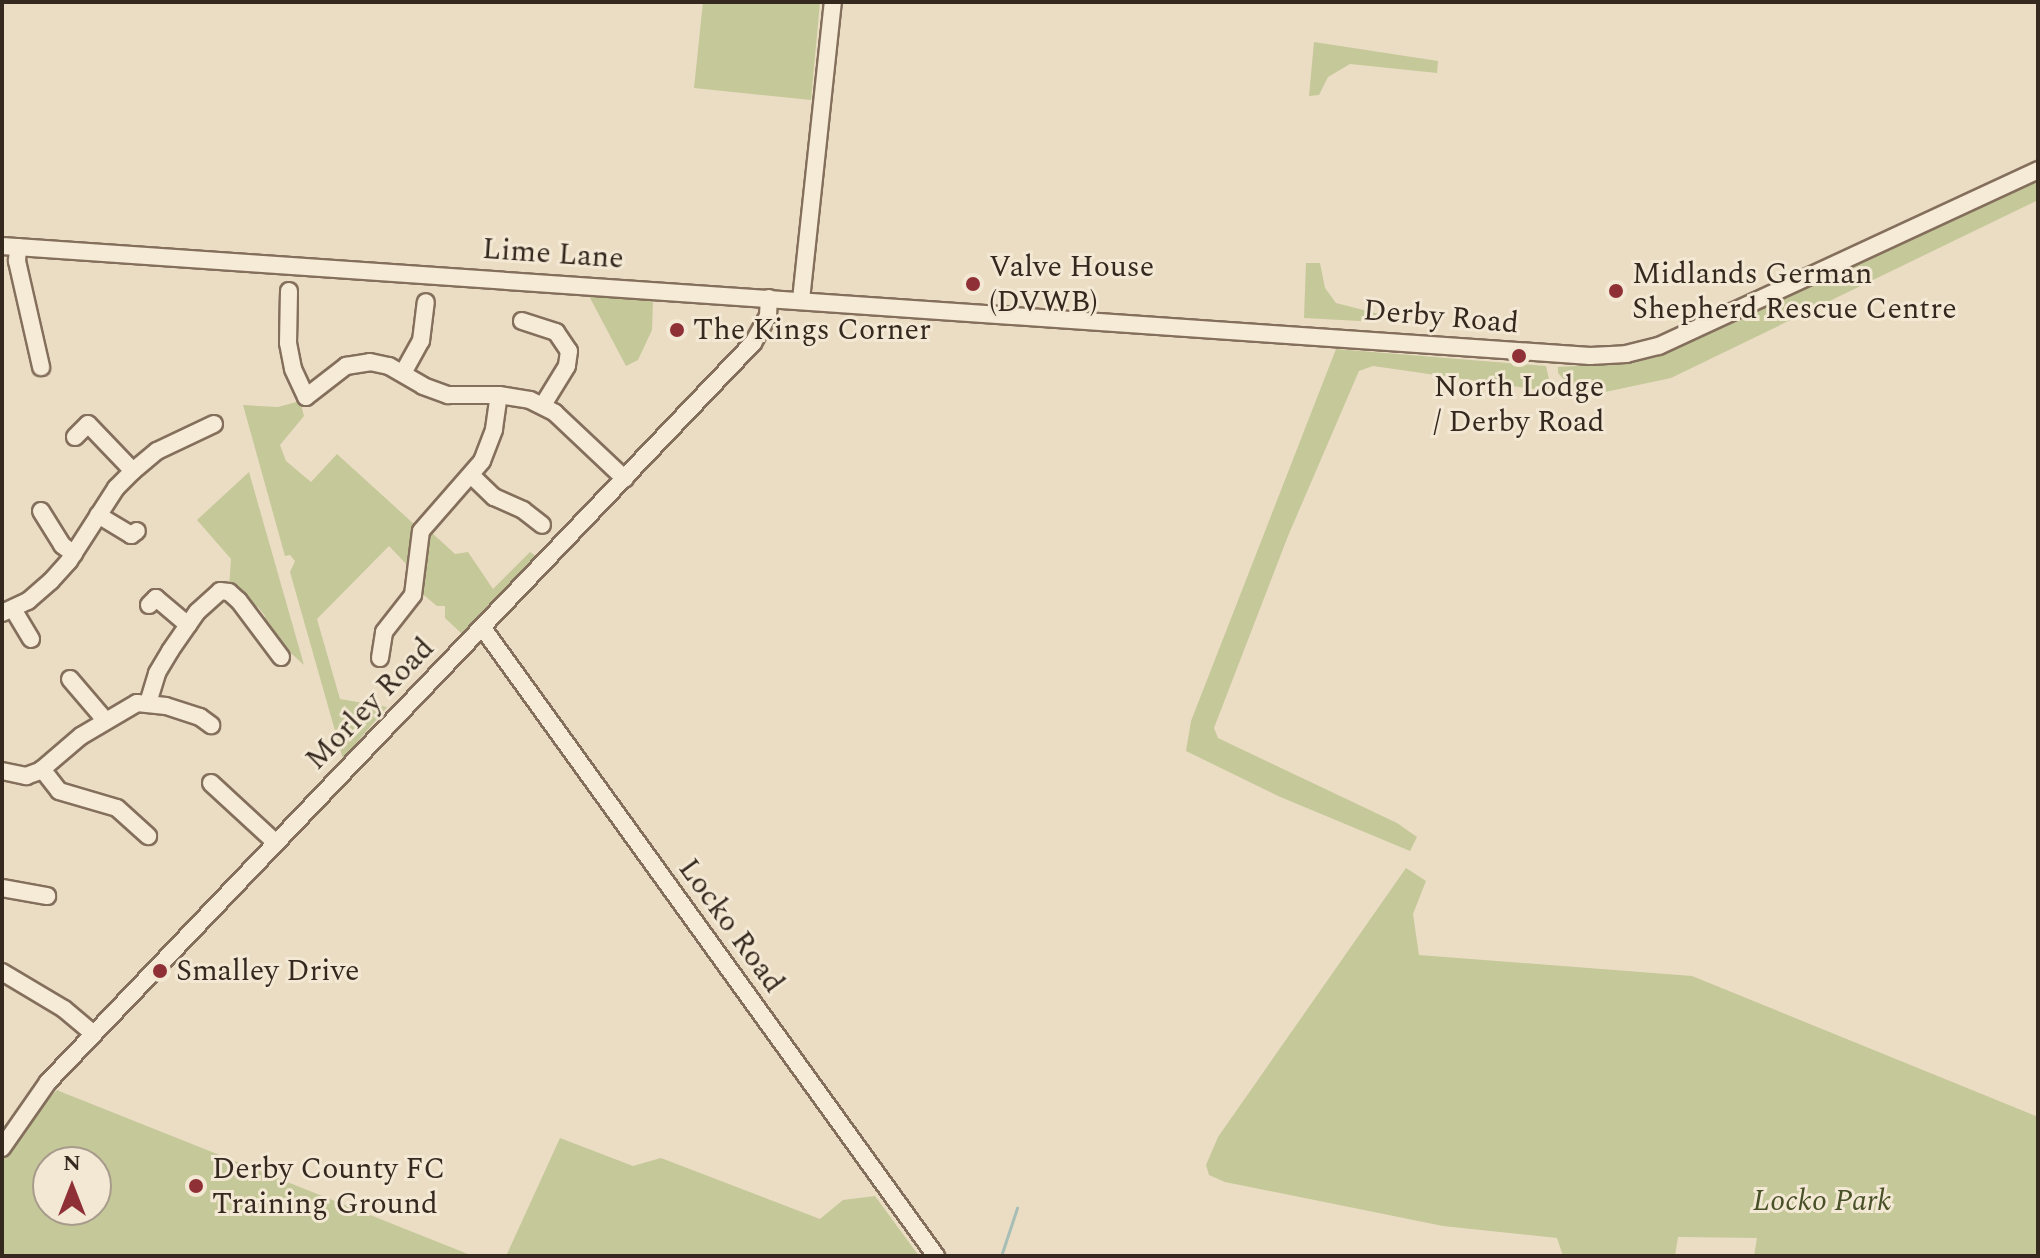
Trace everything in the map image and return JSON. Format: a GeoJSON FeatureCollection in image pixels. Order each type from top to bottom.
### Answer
{"type":"FeatureCollection","features":[{"type":"Feature","properties":{"kind":"street"},"geometry":{"type":"LineString","coordinates":[[801,300],[833,2]]}},
{"type":"Feature","properties":{"kind":"street","name":"Derby Road"},"geometry":{"type":"LineString","coordinates":[[801,300],[1553,354],[1626,354],[1692,333],[2038,170]]}},
{"type":"Feature","properties":{"kind":"street"},"geometry":{"type":"LineString","coordinates":[[10,246],[17,261],[41,367]]}},
{"type":"Feature","properties":{"kind":"street","name":"Lime Lane"},"geometry":{"type":"LineString","coordinates":[[10,246],[801,300]]}},
{"type":"Feature","properties":{"kind":"street"},"geometry":{"type":"LineString","coordinates":[[289,291],[282,313],[291,361],[306,397],[332,375],[356,363],[379,362],[423,386],[448,395],[499,395],[543,405],[625,479]]}},
{"type":"Feature","properties":{"kind":"street","name":"Morley Road"},"geometry":{"type":"LineString","coordinates":[[2,1148],[28,1106],[94,1034],[753,343],[768,316],[769,298]]}},
{"type":"Feature","properties":{"kind":"street"},"geometry":{"type":"LineString","coordinates":[[403,373],[420,344],[416,321],[426,302]]}},
{"type":"Feature","properties":{"kind":"street"},"geometry":{"type":"LineString","coordinates":[[534,318],[562,337],[569,351],[567,366],[543,405]]}},
{"type":"Feature","properties":{"kind":"street"},"geometry":{"type":"LineString","coordinates":[[380,658],[375,635],[413,595],[424,524],[471,475],[490,444],[499,395]]}},
{"type":"Feature","properties":{"kind":"street"},"geometry":{"type":"LineString","coordinates":[[75,437],[88,424],[133,471]]}},
{"type":"Feature","properties":{"kind":"street"},"geometry":{"type":"LineString","coordinates":[[31,639],[8,611],[51,581],[133,471],[157,451],[214,424]]}},
{"type":"Feature","properties":{"kind":"street"},"geometry":{"type":"LineString","coordinates":[[471,475],[494,497],[523,510],[542,525]]}},
{"type":"Feature","properties":{"kind":"street"},"geometry":{"type":"LineString","coordinates":[[41,511],[62,545],[74,554]]}},
{"type":"Feature","properties":{"kind":"street"},"geometry":{"type":"LineString","coordinates":[[98,515],[131,535],[137,531]]}},
{"type":"Feature","properties":{"kind":"street"},"geometry":{"type":"LineString","coordinates":[[148,703],[157,673],[188,625],[209,598],[220,591],[229,592],[281,657]]}},
{"type":"Feature","properties":{"kind":"street"},"geometry":{"type":"LineString","coordinates":[[149,605],[156,598],[188,625]]}},
{"type":"Feature","properties":{"kind":"street","name":"Locko Road"},"geometry":{"type":"LineString","coordinates":[[482,627],[936,1256]]}},
{"type":"Feature","properties":{"kind":"street"},"geometry":{"type":"LineString","coordinates":[[70,679],[105,720]]}},
{"type":"Feature","properties":{"kind":"street"},"geometry":{"type":"LineString","coordinates":[[2,771],[26,776],[42,769],[105,720],[130,706],[148,703],[200,717],[211,725]]}},
{"type":"Feature","properties":{"kind":"street"},"geometry":{"type":"LineString","coordinates":[[42,769],[65,794],[100,800],[136,812],[148,836]]}},
{"type":"Feature","properties":{"kind":"street"},"geometry":{"type":"LineString","coordinates":[[211,783],[276,843]]}},
{"type":"Feature","properties":{"kind":"street"},"geometry":{"type":"LineString","coordinates":[[2,888],[47,896]]}},
{"type":"Feature","properties":{"kind":"street"},"geometry":{"type":"LineString","coordinates":[[2,972],[64,1009],[94,1034]]}},
{"type":"Feature","properties":{"kind":"green space"},"geometry":{"type":"Polygon","coordinates":[[[703,2],[820,2],[811,100],[694,88],[703,2]]]}},
{"type":"Feature","properties":{"kind":"green space"},"geometry":{"type":"Polygon","coordinates":[[[1314,42],[1438,61],[1437,73],[1350,64],[1328,77],[1319,95],[1309,96],[1314,42]]]}},
{"type":"Feature","properties":{"kind":"green space"},"geometry":{"type":"Polygon","coordinates":[[[2038,181],[2038,200],[1671,378],[1591,395],[1576,393],[1558,373],[1558,367],[1628,363],[1661,353],[2038,181]]]}},
{"type":"Feature","properties":{"kind":"green space"},"geometry":{"type":"Polygon","coordinates":[[[1306,263],[1320,263],[1325,288],[1336,303],[1379,314],[1378,322],[1304,318],[1306,263]]]}},
{"type":"Feature","properties":{"kind":"green space"},"geometry":{"type":"Polygon","coordinates":[[[589,296],[653,300],[652,330],[638,360],[626,366],[589,296]]]}},
{"type":"Feature","properties":{"kind":"green space"},"geometry":{"type":"Polygon","coordinates":[[[1336,349],[1546,366],[1551,388],[1539,390],[1373,366],[1359,371],[1288,536],[1214,728],[1218,738],[1397,823],[1417,837],[1410,851],[1278,796],[1186,751],[1191,721],[1336,349]]]}},
{"type":"Feature","properties":{"kind":"green space"},"geometry":{"type":"Polygon","coordinates":[[[300,401],[304,416],[280,445],[286,461],[311,482],[337,454],[415,525],[411,569],[389,546],[317,619],[340,699],[387,707],[343,759],[290,572],[295,561],[290,555],[285,556],[243,405],[278,407],[300,401]]]}},
{"type":"Feature","properties":{"kind":"green space"},"geometry":{"type":"Polygon","coordinates":[[[249,472],[304,665],[262,627],[265,616],[258,607],[252,607],[229,587],[231,559],[197,520],[249,472]]]}},
{"type":"Feature","properties":{"kind":"green space"},"geometry":{"type":"Polygon","coordinates":[[[431,532],[455,554],[468,552],[493,589],[530,552],[536,556],[462,634],[445,618],[445,606],[437,606],[420,592],[426,535],[431,532]]]}},
{"type":"Feature","properties":{"kind":"green space","name":"Locko Park"},"geometry":{"type":"Polygon","coordinates":[[[1406,868],[1426,881],[1413,914],[1419,955],[1692,976],[2038,1117],[2038,1256],[1754,1256],[1757,1238],[1678,1237],[1675,1256],[1563,1256],[1557,1238],[1443,1226],[1225,1182],[1209,1175],[1206,1165],[1218,1137],[1406,868]]]}},
{"type":"Feature","properties":{"kind":"green space","name":"Derby County FC Training Ground"},"geometry":{"type":"Polygon","coordinates":[[[57,1090],[473,1256],[2,1256],[2,1162],[17,1133],[57,1090]]]}},
{"type":"Feature","properties":{"kind":"green space","name":"Derby County FC Training Ground"},"geometry":{"type":"Polygon","coordinates":[[[560,1138],[633,1166],[661,1158],[820,1219],[843,1200],[875,1196],[919,1256],[506,1256],[560,1138]]]}},
{"type":"Feature","properties":{"kind":"waterway"},"geometry":{"type":"LineString","coordinates":[[1001,1256],[1017,1208]]}},
{"type":"Feature","properties":{"kind":"place","name":"Valve House (DVWB)"},"geometry":{"type":"Point","coordinates":[973,284]}},
{"type":"Feature","properties":{"kind":"place","name":"Midlands German Shepherd Rescue Centre"},"geometry":{"type":"Point","coordinates":[1616,291]}},
{"type":"Feature","properties":{"kind":"place","name":"The Kings Corner"},"geometry":{"type":"Point","coordinates":[677,330]}},
{"type":"Feature","properties":{"kind":"place","name":"North Lodge / Derby Road"},"geometry":{"type":"Point","coordinates":[1519,356]}},
{"type":"Feature","properties":{"kind":"place","name":"Smalley Drive"},"geometry":{"type":"Point","coordinates":[160,971]}},
{"type":"Feature","properties":{"kind":"place","name":"Derby County FC Training Ground"},"geometry":{"type":"Point","coordinates":[196,1186]}}]}
